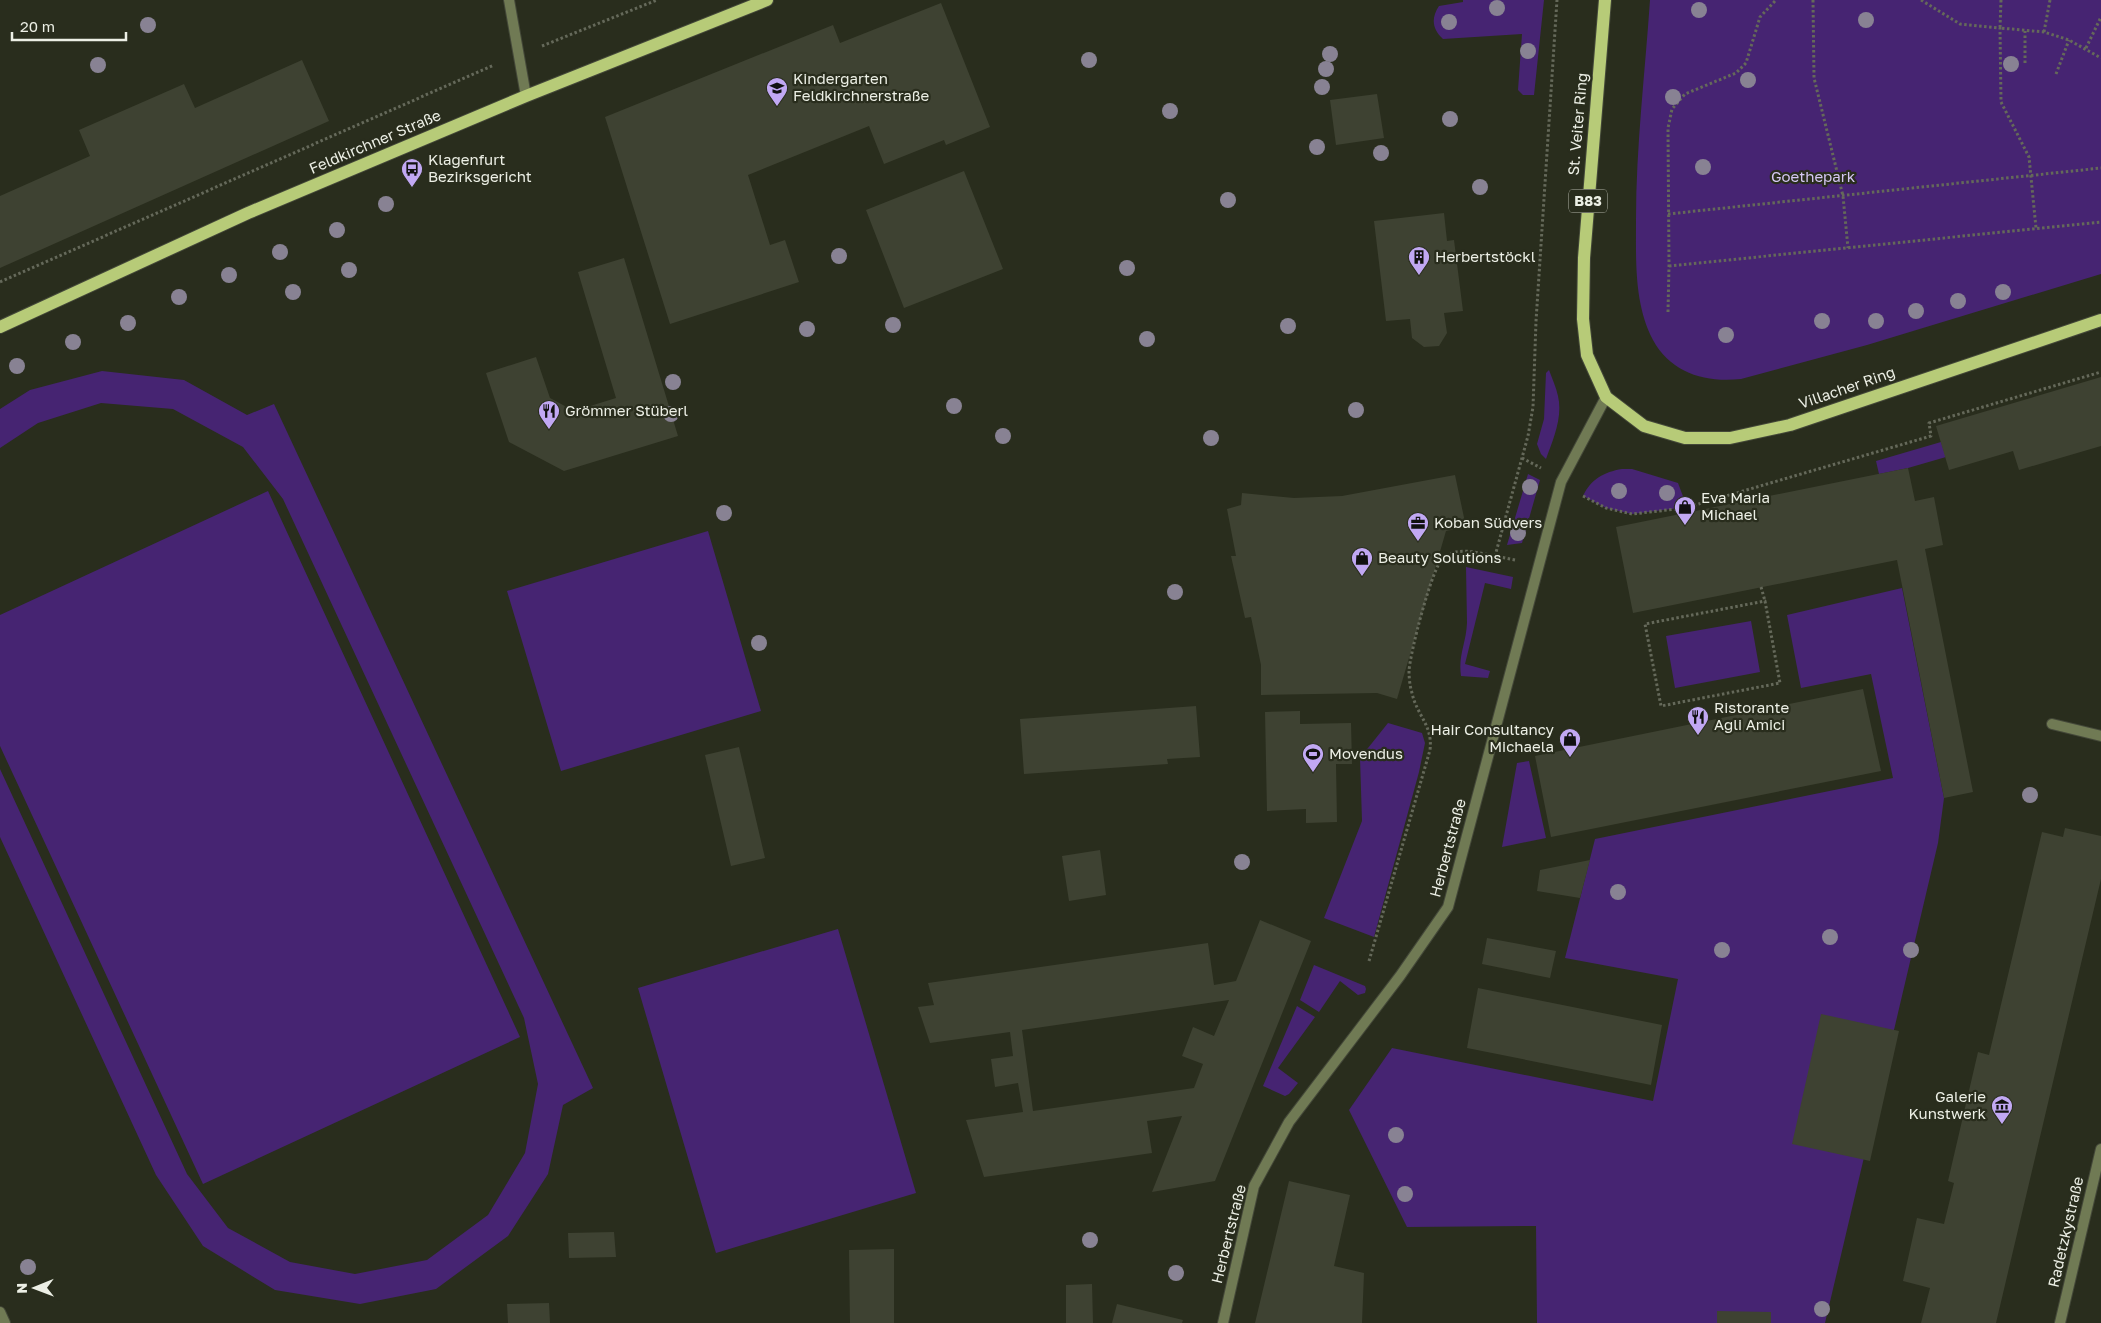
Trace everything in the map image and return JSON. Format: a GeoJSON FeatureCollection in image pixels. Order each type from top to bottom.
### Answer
{"type":"FeatureCollection","features":[{"type":"Feature","properties":{"kind":"main road","name":"Feldkirchner Straße"},"geometry":{"type":"LineString","coordinates":[[0,327],[248,213],[526,96],[767,0]]}},
{"type":"Feature","properties":{"kind":"main road","name":"St. Veiter Ring"},"geometry":{"type":"LineString","coordinates":[[1605,0],[1584,258],[1583,319],[1587,355],[1606,397]]}},
{"type":"Feature","properties":{"kind":"main road","name":"Villacher Ring"},"geometry":{"type":"LineString","coordinates":[[1606,397],[1644,426],[1685,438],[1730,438],[1790,425],[2101,320]]}},
{"type":"Feature","properties":{"kind":"street"},"geometry":{"type":"LineString","coordinates":[[509,0],[526,96]]}},
{"type":"Feature","properties":{"kind":"street","name":"Herbertstraße"},"geometry":{"type":"LineString","coordinates":[[1223,1323],[1254,1186],[1289,1122],[1400,976],[1448,907],[1561,482],[1606,397]]}},
{"type":"Feature","properties":{"kind":"street"},"geometry":{"type":"LineString","coordinates":[[2052,724],[2101,736]]}},
{"type":"Feature","properties":{"kind":"street","name":"Radetzkystraße"},"geometry":{"type":"LineString","coordinates":[[2060,1323],[2101,1149]]}},
{"type":"Feature","properties":{"kind":"street"},"geometry":{"type":"LineString","coordinates":[[0,1312],[5,1323]]}},
{"type":"Feature","properties":{"kind":"path"},"geometry":{"type":"LineString","coordinates":[[0,282],[518,55],[658,0]]}},
{"type":"Feature","properties":{"kind":"path"},"geometry":{"type":"LineString","coordinates":[[1495,556],[1522,458],[1533,407],[1536,321],[1557,0]]}},
{"type":"Feature","properties":{"kind":"path"},"geometry":{"type":"LineString","coordinates":[[1668,312],[1668,128],[1672,109],[1685,94],[1736,73],[1746,62],[1760,17],[1776,0]]}},
{"type":"Feature","properties":{"kind":"path"},"geometry":{"type":"LineString","coordinates":[[1813,0],[1814,78],[1843,196],[1848,248]]}},
{"type":"Feature","properties":{"kind":"path"},"geometry":{"type":"LineString","coordinates":[[1921,0],[1960,24],[2044,32],[2069,40],[2101,58]]}},
{"type":"Feature","properties":{"kind":"path"},"geometry":{"type":"LineString","coordinates":[[2001,0],[2001,102],[2029,157],[2036,228]]}},
{"type":"Feature","properties":{"kind":"path"},"geometry":{"type":"LineString","coordinates":[[2044,32],[2050,0]]}},
{"type":"Feature","properties":{"kind":"path"},"geometry":{"type":"LineString","coordinates":[[2086,48],[2101,17]]}},
{"type":"Feature","properties":{"kind":"path"},"geometry":{"type":"LineString","coordinates":[[2024,63],[2025,31]]}},
{"type":"Feature","properties":{"kind":"path"},"geometry":{"type":"LineString","coordinates":[[2056,74],[2069,40]]}},
{"type":"Feature","properties":{"kind":"path"},"geometry":{"type":"LineString","coordinates":[[1668,214],[2101,168]]}},
{"type":"Feature","properties":{"kind":"path"},"geometry":{"type":"LineString","coordinates":[[1669,266],[2101,222]]}},
{"type":"Feature","properties":{"kind":"path"},"geometry":{"type":"LineString","coordinates":[[1580,495],[1606,508],[1632,514],[1685,508],[1931,436],[1929,423],[2101,372]]}},
{"type":"Feature","properties":{"kind":"path"},"geometry":{"type":"LineString","coordinates":[[1522,458],[1542,468]]}},
{"type":"Feature","properties":{"kind":"path"},"geometry":{"type":"LineString","coordinates":[[1742,491],[1745,504]]}},
{"type":"Feature","properties":{"kind":"path"},"geometry":{"type":"LineString","coordinates":[[1369,961],[1430,750],[1431,739],[1412,695],[1409,672],[1416,635],[1436,570],[1443,558],[1460,550],[1539,566]]}},
{"type":"Feature","properties":{"kind":"path"},"geometry":{"type":"LineString","coordinates":[[1761,587],[1765,601],[1780,683],[1660,706],[1645,624],[1765,601]]}},
{"type":"Feature","properties":{"kind":"green space"},"geometry":{"type":"Polygon","coordinates":[[[1463,0],[1544,0],[1534,95],[1523,95],[1518,90],[1522,34],[1443,39],[1439,35],[1434,19],[1439,6],[1463,2],[1463,0]]]}},
{"type":"Feature","properties":{"kind":"green space","name":"Goethepark"},"geometry":{"type":"Polygon","coordinates":[[[1650,0],[2101,0],[2101,274],[1867,345],[1741,379],[1728,380],[1702,377],[1679,368],[1669,361],[1653,340],[1642,312],[1637,282],[1637,165],[1650,0]]]}},
{"type":"Feature","properties":{"kind":"green space"},"geometry":{"type":"Polygon","coordinates":[[[1549,370],[1558,396],[1559,412],[1552,444],[1546,459],[1541,454],[1537,444],[1544,419],[1546,373],[1549,370]]]}},
{"type":"Feature","properties":{"kind":"green space"},"geometry":{"type":"Polygon","coordinates":[[[102,371],[184,380],[247,415],[274,404],[593,1088],[563,1105],[548,1174],[508,1236],[436,1289],[360,1304],[275,1290],[203,1246],[156,1175],[0,837],[0,769],[187,1174],[228,1228],[290,1262],[355,1274],[427,1260],[488,1215],[525,1153],[538,1084],[524,1018],[283,499],[243,447],[173,409],[101,403],[38,423],[0,448],[0,409],[30,390],[102,371]]]}},
{"type":"Feature","properties":{"kind":"green space"},"geometry":{"type":"Polygon","coordinates":[[[1941,442],[1946,457],[1879,474],[1876,461],[1941,442]]]}},
{"type":"Feature","properties":{"kind":"green space"},"geometry":{"type":"Polygon","coordinates":[[[1622,469],[1632,469],[1678,483],[1687,507],[1632,514],[1606,508],[1583,496],[1590,485],[1599,477],[1622,469]]]}},
{"type":"Feature","properties":{"kind":"green space"},"geometry":{"type":"Polygon","coordinates":[[[1528,474],[1540,480],[1522,543],[1507,545],[1528,474]]]}},
{"type":"Feature","properties":{"kind":"green space"},"geometry":{"type":"Polygon","coordinates":[[[268,491],[520,1037],[203,1184],[0,746],[0,615],[268,491]]]}},
{"type":"Feature","properties":{"kind":"green space"},"geometry":{"type":"Polygon","coordinates":[[[708,531],[761,711],[561,771],[507,591],[708,531]]]}},
{"type":"Feature","properties":{"kind":"green space"},"geometry":{"type":"Polygon","coordinates":[[[1466,567],[1513,577],[1511,589],[1485,583],[1465,664],[1490,671],[1488,678],[1461,676],[1461,656],[1467,623],[1466,567]]]}},
{"type":"Feature","properties":{"kind":"green space"},"geometry":{"type":"Polygon","coordinates":[[[1902,588],[1944,798],[1938,843],[1825,1323],[1537,1323],[1536,1226],[1407,1227],[1349,1110],[1392,1048],[1653,1101],[1678,979],[1565,958],[1595,839],[1893,778],[1871,674],[1801,688],[1787,615],[1902,588]]]}},
{"type":"Feature","properties":{"kind":"green space"},"geometry":{"type":"Polygon","coordinates":[[[1751,621],[1760,672],[1675,688],[1666,636],[1751,621]]]}},
{"type":"Feature","properties":{"kind":"green space"},"geometry":{"type":"Polygon","coordinates":[[[1388,723],[1422,733],[1425,743],[1419,772],[1374,937],[1324,918],[1362,821],[1360,758],[1388,723]]]}},
{"type":"Feature","properties":{"kind":"green space"},"geometry":{"type":"Polygon","coordinates":[[[1529,761],[1546,838],[1502,847],[1517,763],[1529,761]]]}},
{"type":"Feature","properties":{"kind":"green space"},"geometry":{"type":"Polygon","coordinates":[[[838,929],[916,1193],[716,1253],[638,988],[838,929]]]}},
{"type":"Feature","properties":{"kind":"green space"},"geometry":{"type":"Polygon","coordinates":[[[1314,965],[1365,986],[1365,993],[1358,995],[1340,981],[1319,1012],[1300,1000],[1314,965]]]}},
{"type":"Feature","properties":{"kind":"green space"},"geometry":{"type":"Polygon","coordinates":[[[1297,1006],[1315,1017],[1278,1068],[1298,1083],[1285,1096],[1263,1086],[1297,1006]]]}},
{"type":"Feature","properties":{"kind":"building"},"geometry":{"type":"Polygon","coordinates":[[[941,3],[990,127],[946,145],[944,140],[884,164],[869,126],[748,175],[770,245],[785,240],[799,282],[670,324],[605,117],[833,25],[840,43],[941,3]]]}},
{"type":"Feature","properties":{"kind":"building"},"geometry":{"type":"Polygon","coordinates":[[[302,60],[329,121],[0,268],[0,196],[90,156],[79,130],[184,84],[195,108],[302,60]]]}},
{"type":"Feature","properties":{"kind":"building"},"geometry":{"type":"Polygon","coordinates":[[[1377,94],[1384,138],[1336,145],[1330,100],[1377,94]]]}},
{"type":"Feature","properties":{"kind":"building"},"geometry":{"type":"Polygon","coordinates":[[[964,171],[1003,269],[904,308],[866,210],[964,171]]]}},
{"type":"Feature","properties":{"kind":"building","name":"Herbertstöckl"},"geometry":{"type":"Polygon","coordinates":[[[1444,213],[1447,241],[1454,240],[1463,311],[1444,313],[1447,333],[1439,346],[1424,347],[1412,338],[1410,319],[1386,321],[1374,221],[1444,213]]]}},
{"type":"Feature","properties":{"kind":"building"},"geometry":{"type":"Polygon","coordinates":[[[624,258],[678,436],[564,471],[509,442],[486,373],[536,357],[550,398],[574,411],[616,398],[578,272],[624,258]]]}},
{"type":"Feature","properties":{"kind":"building"},"geometry":{"type":"Polygon","coordinates":[[[2101,377],[2101,446],[2019,470],[2013,451],[1949,470],[1936,426],[2101,377]]]}},
{"type":"Feature","properties":{"kind":"building"},"geometry":{"type":"Polygon","coordinates":[[[1908,468],[1915,501],[1934,497],[1943,545],[1925,549],[1973,792],[1944,798],[1897,560],[1633,613],[1616,527],[1908,468]]]}},
{"type":"Feature","properties":{"kind":"building"},"geometry":{"type":"Polygon","coordinates":[[[1455,475],[1466,527],[1446,531],[1397,699],[1377,693],[1261,695],[1261,665],[1251,617],[1245,618],[1231,556],[1236,556],[1227,509],[1241,505],[1242,493],[1294,498],[1342,496],[1455,475]]]}},
{"type":"Feature","properties":{"kind":"building"},"geometry":{"type":"Polygon","coordinates":[[[1863,689],[1881,771],[1551,837],[1535,756],[1863,689]]]}},
{"type":"Feature","properties":{"kind":"building"},"geometry":{"type":"Polygon","coordinates":[[[1196,706],[1200,757],[1167,759],[1168,764],[1024,774],[1020,719],[1196,706]]]}},
{"type":"Feature","properties":{"kind":"building"},"geometry":{"type":"Polygon","coordinates":[[[1300,711],[1300,724],[1351,723],[1352,764],[1336,764],[1337,822],[1306,823],[1306,809],[1267,811],[1265,712],[1300,711]]]}},
{"type":"Feature","properties":{"kind":"building"},"geometry":{"type":"Polygon","coordinates":[[[739,747],[765,858],[731,866],[705,755],[739,747]]]}},
{"type":"Feature","properties":{"kind":"building"},"geometry":{"type":"Polygon","coordinates":[[[2065,828],[2101,836],[2101,879],[1996,1323],[1921,1323],[1930,1288],[1903,1281],[1917,1218],[1944,1224],[1954,1183],[1948,1181],[1978,1052],[1989,1055],[2042,832],[2063,837],[2065,828]]]}},
{"type":"Feature","properties":{"kind":"building"},"geometry":{"type":"Polygon","coordinates":[[[1100,850],[1106,895],[1069,901],[1062,856],[1100,850]]]}},
{"type":"Feature","properties":{"kind":"building"},"geometry":{"type":"Polygon","coordinates":[[[1590,860],[1580,898],[1537,891],[1540,870],[1590,860]]]}},
{"type":"Feature","properties":{"kind":"building"},"geometry":{"type":"Polygon","coordinates":[[[1260,920],[1311,941],[1215,1181],[1152,1192],[1182,1116],[1147,1121],[1152,1153],[984,1177],[966,1120],[1023,1112],[1018,1083],[995,1087],[991,1059],[1013,1056],[1010,1032],[930,1043],[918,1007],[934,1005],[928,983],[1208,943],[1214,985],[1236,981],[1260,920]],[[1229,1000],[1022,1030],[1033,1111],[1194,1088],[1203,1064],[1182,1056],[1193,1027],[1214,1036],[1229,1000]]]}},
{"type":"Feature","properties":{"kind":"building"},"geometry":{"type":"Polygon","coordinates":[[[1487,938],[1556,951],[1550,978],[1482,964],[1487,938]]]}},
{"type":"Feature","properties":{"kind":"building"},"geometry":{"type":"Polygon","coordinates":[[[1478,988],[1662,1025],[1651,1085],[1467,1048],[1478,988]]]}},
{"type":"Feature","properties":{"kind":"building"},"geometry":{"type":"Polygon","coordinates":[[[1821,1014],[1899,1031],[1870,1161],[1792,1144],[1821,1014]]]}},
{"type":"Feature","properties":{"kind":"building"},"geometry":{"type":"Polygon","coordinates":[[[1289,1181],[1350,1195],[1334,1266],[1364,1273],[1362,1323],[1255,1323],[1289,1181]]]}},
{"type":"Feature","properties":{"kind":"building"},"geometry":{"type":"Polygon","coordinates":[[[614,1232],[616,1257],[569,1258],[568,1233],[614,1232]]]}},
{"type":"Feature","properties":{"kind":"building"},"geometry":{"type":"Polygon","coordinates":[[[894,1249],[894,1323],[850,1323],[849,1250],[894,1249]]]}},
{"type":"Feature","properties":{"kind":"building"},"geometry":{"type":"Polygon","coordinates":[[[1092,1284],[1093,1323],[1066,1323],[1066,1285],[1092,1284]]]}},
{"type":"Feature","properties":{"kind":"building"},"geometry":{"type":"Polygon","coordinates":[[[549,1303],[550,1323],[508,1323],[507,1304],[549,1303]]]}},
{"type":"Feature","properties":{"kind":"building"},"geometry":{"type":"Polygon","coordinates":[[[1117,1304],[1183,1320],[1182,1323],[1112,1323],[1117,1304]]]}},
{"type":"Feature","properties":{"kind":"building"},"geometry":{"type":"Polygon","coordinates":[[[1717,1311],[1771,1312],[1771,1323],[1717,1323],[1717,1311]]]}},
{"type":"Feature","properties":{"kind":"place","name":"Kindergarten Feldkirchnerstraße"},"geometry":{"type":"Point","coordinates":[777,107]}},
{"type":"Feature","properties":{"kind":"place","name":"Klagenfurt Bezirksgericht"},"geometry":{"type":"Point","coordinates":[412,188]}},
{"type":"Feature","properties":{"kind":"place","name":"Herbertstöckl"},"geometry":{"type":"Point","coordinates":[1419,276]}},
{"type":"Feature","properties":{"kind":"place","name":"Grömmer Stüberl"},"geometry":{"type":"Point","coordinates":[549,430]}},
{"type":"Feature","properties":{"kind":"place","name":"Eva Maria Michael"},"geometry":{"type":"Point","coordinates":[1685,526]}},
{"type":"Feature","properties":{"kind":"place","name":"Koban Südvers"},"geometry":{"type":"Point","coordinates":[1418,542]}},
{"type":"Feature","properties":{"kind":"place","name":"Beauty Solutions"},"geometry":{"type":"Point","coordinates":[1362,577]}},
{"type":"Feature","properties":{"kind":"place","name":"Ristorante Agli Amici"},"geometry":{"type":"Point","coordinates":[1698,736]}},
{"type":"Feature","properties":{"kind":"place","name":"Hair Consultancy Michaela"},"geometry":{"type":"Point","coordinates":[1570,758]}},
{"type":"Feature","properties":{"kind":"place","name":"Movendus"},"geometry":{"type":"Point","coordinates":[1313,773]}},
{"type":"Feature","properties":{"kind":"place","name":"Galerie Kunstwerk"},"geometry":{"type":"Point","coordinates":[2002,1125]}}]}
